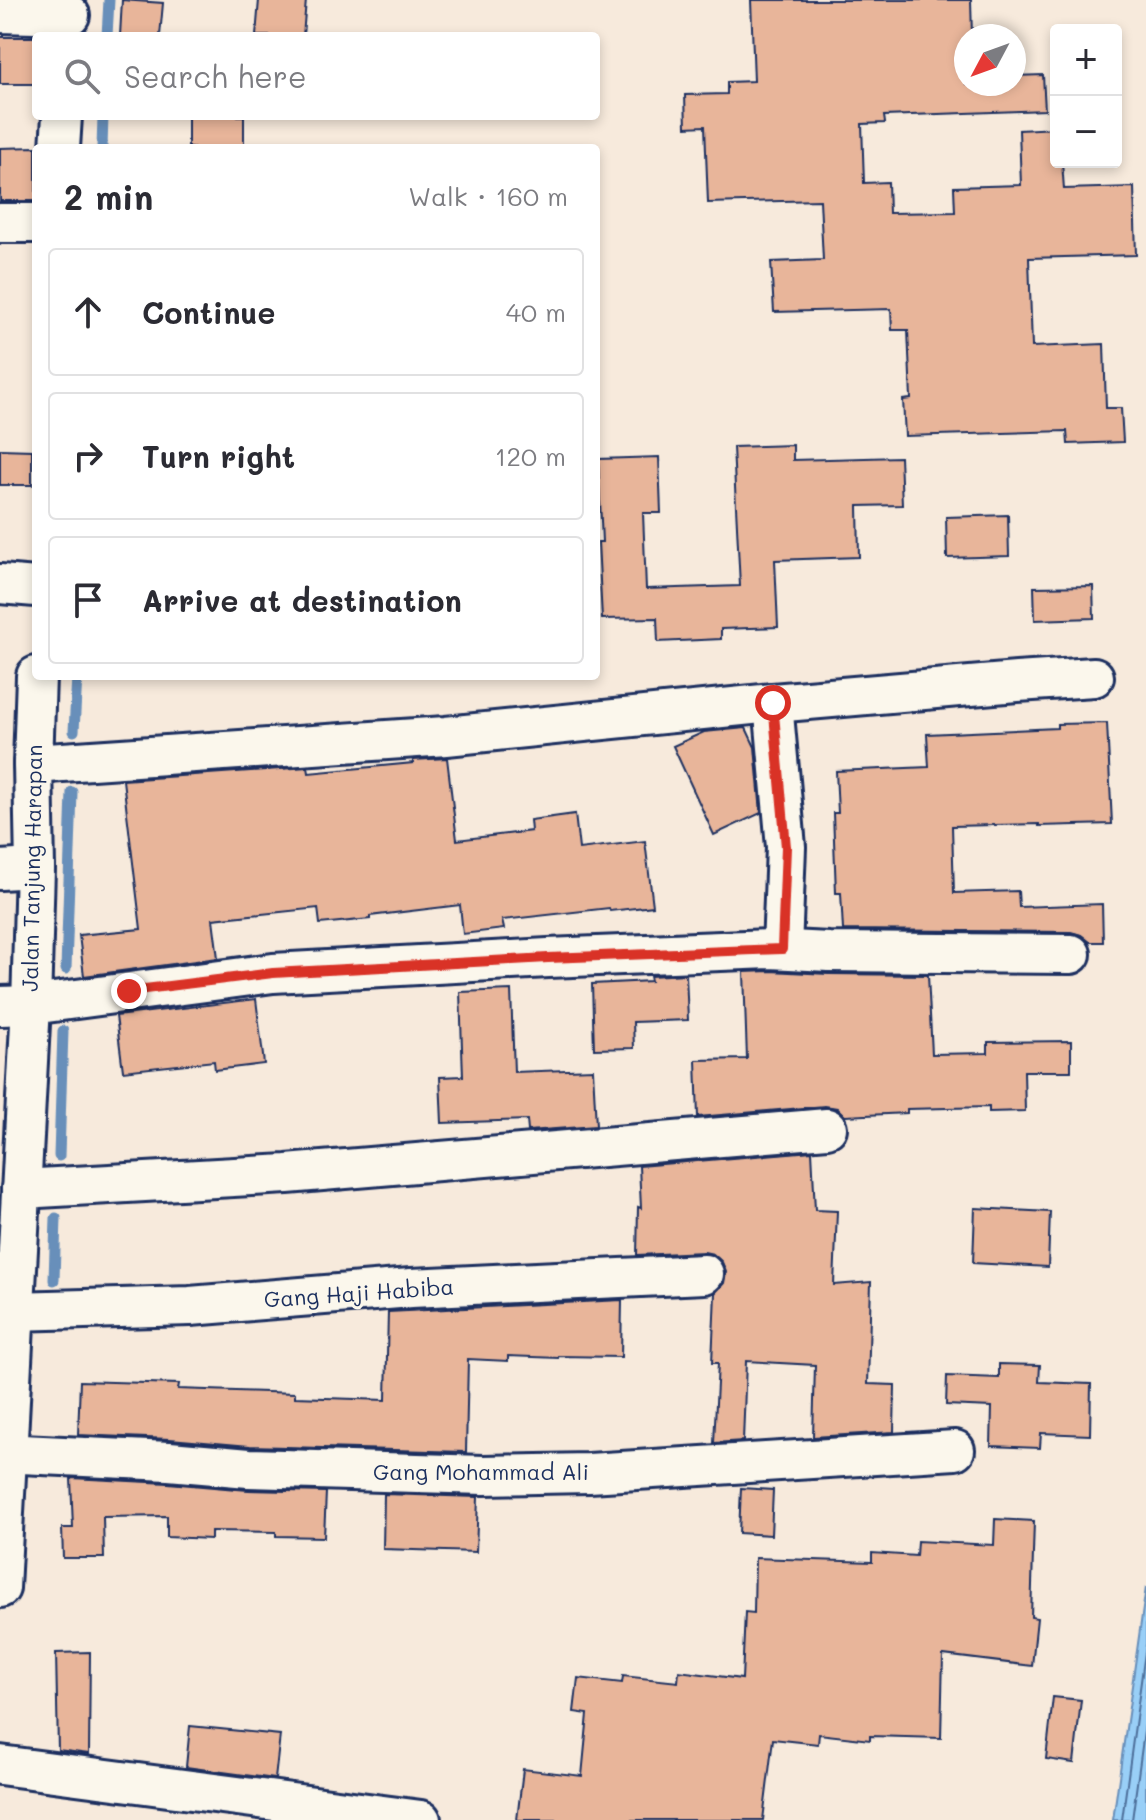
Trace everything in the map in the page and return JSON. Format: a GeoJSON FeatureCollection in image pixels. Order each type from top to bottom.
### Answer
{"type":"FeatureCollection","features":[{"type":"Feature","properties":{"kind":"street"},"geometry":{"type":"LineString","coordinates":[[0,13],[70,17]]}},
{"type":"Feature","properties":{"kind":"street"},"geometry":{"type":"LineString","coordinates":[[60,144],[62,120]]}},
{"type":"Feature","properties":{"kind":"street"},"geometry":{"type":"LineString","coordinates":[[0,223],[32,223]]}},
{"type":"Feature","properties":{"kind":"street"},"geometry":{"type":"LineString","coordinates":[[0,584],[32,587]]}},
{"type":"Feature","properties":{"kind":"street"},"geometry":{"type":"LineString","coordinates":[[33,764],[446,736],[773,703],[1094,677]]}},
{"type":"Feature","properties":{"kind":"street","name":"Jalan Tanjung Harapan"},"geometry":{"type":"LineString","coordinates":[[1,1568],[3,1453],[21,1189],[15,1006],[18,869],[33,764],[36,680]]}},
{"type":"Feature","properties":{"kind":"street"},"geometry":{"type":"LineString","coordinates":[[773,703],[786,847],[782,949]]}},
{"type":"Feature","properties":{"kind":"street"},"geometry":{"type":"LineString","coordinates":[[15,1006],[273,973],[548,958],[782,949],[1071,954]]}},
{"type":"Feature","properties":{"kind":"street"},"geometry":{"type":"LineString","coordinates":[[21,1189],[287,1174],[827,1128]]}},
{"type":"Feature","properties":{"kind":"street","name":"Gang Haji Habiba"},"geometry":{"type":"LineString","coordinates":[[14,1311],[190,1306],[411,1288],[704,1274]]}},
{"type":"Feature","properties":{"kind":"street","name":"Gang Mohammad Ali"},"geometry":{"type":"LineString","coordinates":[[3,1453],[249,1468],[484,1475],[589,1473],[955,1450]]}},
{"type":"Feature","properties":{"kind":"street"},"geometry":{"type":"LineString","coordinates":[[0,1765],[421,1820]]}},
{"type":"Feature","properties":{"kind":"water"},"geometry":{"type":"Polygon","coordinates":[[[1146,1587],[1146,1820],[1113,1820],[1146,1587]]]}},
{"type":"Feature","properties":{"kind":"building"},"geometry":{"type":"Polygon","coordinates":[[[122,0],[163,3],[160,32],[120,32],[122,0]]]}},
{"type":"Feature","properties":{"kind":"building"},"geometry":{"type":"Polygon","coordinates":[[[259,0],[306,0],[303,32],[256,32],[259,0]]]}},
{"type":"Feature","properties":{"kind":"building"},"geometry":{"type":"Polygon","coordinates":[[[751,0],[971,0],[972,24],[954,24],[954,96],[1026,96],[1026,76],[1043,75],[1045,110],[884,116],[885,123],[862,124],[864,183],[888,182],[889,213],[955,212],[954,187],[1021,185],[1019,130],[1050,128],[1050,168],[1062,168],[1064,189],[1134,187],[1136,255],[1029,258],[1032,347],[1104,344],[1106,408],[1121,408],[1123,442],[1068,444],[1067,431],[905,436],[903,400],[911,399],[908,330],[892,330],[891,309],[774,312],[771,262],[823,260],[820,200],[708,203],[705,126],[686,127],[685,95],[727,94],[727,82],[754,81],[751,0]]]}},
{"type":"Feature","properties":{"kind":"building"},"geometry":{"type":"Polygon","coordinates":[[[0,37],[32,37],[32,84],[0,84],[0,37]]]}},
{"type":"Feature","properties":{"kind":"building"},"geometry":{"type":"Polygon","coordinates":[[[188,120],[244,120],[244,144],[188,144],[188,120]]]}},
{"type":"Feature","properties":{"kind":"building"},"geometry":{"type":"Polygon","coordinates":[[[32,147],[32,201],[0,201],[0,148],[32,147]]]}},
{"type":"Feature","properties":{"kind":"building"},"geometry":{"type":"Polygon","coordinates":[[[793,445],[793,460],[900,457],[902,505],[858,506],[859,557],[775,560],[778,627],[721,629],[721,639],[658,642],[657,618],[602,619],[600,459],[659,457],[661,513],[643,513],[646,589],[740,586],[733,447],[793,445]]]}},
{"type":"Feature","properties":{"kind":"building"},"geometry":{"type":"Polygon","coordinates":[[[0,449],[32,450],[32,485],[0,485],[0,449]]]}},
{"type":"Feature","properties":{"kind":"building"},"geometry":{"type":"Polygon","coordinates":[[[1008,515],[1009,556],[947,558],[946,517],[1008,515]]]}},
{"type":"Feature","properties":{"kind":"building"},"geometry":{"type":"Polygon","coordinates":[[[1093,586],[1094,618],[1035,620],[1034,587],[1093,586]]]}},
{"type":"Feature","properties":{"kind":"building"},"geometry":{"type":"Polygon","coordinates":[[[1107,723],[1112,824],[952,826],[954,893],[1018,891],[1019,907],[1102,904],[1103,942],[1090,942],[1071,932],[843,930],[841,893],[836,893],[833,813],[838,813],[836,771],[929,767],[927,734],[1107,723]]]}},
{"type":"Feature","properties":{"kind":"building"},"geometry":{"type":"Polygon","coordinates":[[[746,728],[755,747],[761,813],[714,835],[673,746],[704,732],[746,728]]]}},
{"type":"Feature","properties":{"kind":"building"},"geometry":{"type":"Polygon","coordinates":[[[447,758],[457,840],[531,831],[530,820],[575,814],[579,849],[645,841],[653,906],[502,920],[504,929],[463,934],[460,905],[320,924],[318,908],[213,919],[218,958],[84,976],[79,935],[141,929],[123,780],[308,767],[309,773],[447,758]]]}},
{"type":"Feature","properties":{"kind":"building"},"geometry":{"type":"Polygon","coordinates":[[[744,972],[928,975],[932,1054],[988,1053],[988,1042],[1071,1041],[1071,1071],[1024,1071],[1025,1111],[989,1112],[989,1107],[907,1109],[907,1113],[845,1116],[837,1108],[825,1106],[698,1117],[696,1060],[747,1059],[744,972]]]}},
{"type":"Feature","properties":{"kind":"building"},"geometry":{"type":"Polygon","coordinates":[[[686,974],[688,1020],[633,1022],[634,1048],[594,1049],[592,984],[651,981],[650,976],[686,974]]]}},
{"type":"Feature","properties":{"kind":"building"},"geometry":{"type":"Polygon","coordinates":[[[511,990],[514,1072],[593,1069],[596,1126],[528,1131],[527,1120],[442,1123],[440,1077],[463,1076],[460,992],[511,990]]]}},
{"type":"Feature","properties":{"kind":"building"},"geometry":{"type":"Polygon","coordinates":[[[256,999],[264,1064],[215,1070],[214,1061],[123,1071],[116,1016],[256,999]]]}},
{"type":"Feature","properties":{"kind":"building"},"geometry":{"type":"Polygon","coordinates":[[[812,1151],[815,1210],[837,1211],[834,1285],[871,1282],[868,1384],[895,1385],[894,1432],[813,1437],[815,1365],[746,1361],[743,1441],[714,1443],[718,1363],[712,1363],[715,1293],[724,1283],[726,1272],[722,1262],[713,1254],[704,1252],[637,1255],[638,1207],[641,1208],[639,1166],[812,1151]]]}},
{"type":"Feature","properties":{"kind":"building"},"geometry":{"type":"Polygon","coordinates":[[[975,1208],[1050,1212],[1048,1267],[973,1263],[975,1208]]]}},
{"type":"Feature","properties":{"kind":"building"},"geometry":{"type":"Polygon","coordinates":[[[622,1300],[621,1357],[508,1356],[508,1361],[468,1359],[466,1452],[250,1446],[78,1435],[80,1381],[179,1384],[178,1389],[386,1400],[388,1312],[622,1300]]]}},
{"type":"Feature","properties":{"kind":"building"},"geometry":{"type":"Polygon","coordinates":[[[999,1364],[1040,1365],[1039,1382],[1091,1384],[1090,1435],[1041,1433],[1040,1448],[991,1446],[992,1407],[946,1405],[947,1376],[999,1378],[999,1364]]]}},
{"type":"Feature","properties":{"kind":"building"},"geometry":{"type":"Polygon","coordinates":[[[71,1478],[326,1492],[324,1537],[276,1536],[276,1532],[211,1531],[211,1539],[167,1537],[167,1516],[103,1517],[104,1558],[63,1558],[62,1528],[73,1528],[71,1478]]]}},
{"type":"Feature","properties":{"kind":"building"},"geometry":{"type":"Polygon","coordinates":[[[741,1488],[773,1490],[771,1535],[739,1533],[741,1488]]]}},
{"type":"Feature","properties":{"kind":"building"},"geometry":{"type":"Polygon","coordinates":[[[384,1494],[478,1497],[476,1552],[383,1549],[384,1494]]]}},
{"type":"Feature","properties":{"kind":"building"},"geometry":{"type":"Polygon","coordinates":[[[995,1519],[1034,1521],[1031,1617],[1037,1618],[1032,1666],[943,1655],[941,1738],[870,1736],[870,1740],[819,1734],[818,1744],[773,1739],[763,1820],[517,1820],[523,1769],[582,1776],[588,1714],[574,1712],[578,1678],[622,1683],[623,1676],[678,1682],[679,1671],[742,1679],[745,1612],[754,1613],[755,1558],[872,1562],[872,1553],[916,1556],[917,1541],[994,1545],[995,1519]]]}},
{"type":"Feature","properties":{"kind":"building"},"geometry":{"type":"Polygon","coordinates":[[[90,1652],[89,1754],[58,1750],[56,1653],[90,1652]]]}},
{"type":"Feature","properties":{"kind":"building"},"geometry":{"type":"Polygon","coordinates":[[[1053,1697],[1081,1700],[1074,1763],[1046,1759],[1053,1697]]]}},
{"type":"Feature","properties":{"kind":"building"},"geometry":{"type":"Polygon","coordinates":[[[190,1726],[280,1735],[275,1779],[186,1767],[190,1726]]]}},
{"type":"Feature","properties":{"kind":"waterway"},"geometry":{"type":"LineString","coordinates":[[107,32],[109,0]]}},
{"type":"Feature","properties":{"kind":"waterway"},"geometry":{"type":"LineString","coordinates":[[102,144],[103,120]]}},
{"type":"Feature","properties":{"kind":"waterway"},"geometry":{"type":"LineString","coordinates":[[74,731],[77,680]]}},
{"type":"Feature","properties":{"kind":"waterway"},"geometry":{"type":"LineString","coordinates":[[66,969],[72,792]]}},
{"type":"Feature","properties":{"kind":"waterway"},"geometry":{"type":"LineString","coordinates":[[59,1156],[63,1031]]}},
{"type":"Feature","properties":{"kind":"waterway"},"geometry":{"type":"LineString","coordinates":[[54,1280],[56,1218]]}},
{"type":"Feature","properties":{"kind":"route"},"geometry":{"type":"LineString","coordinates":[[129,991],[273,973],[782,949],[786,847],[773,703]]}}]}
